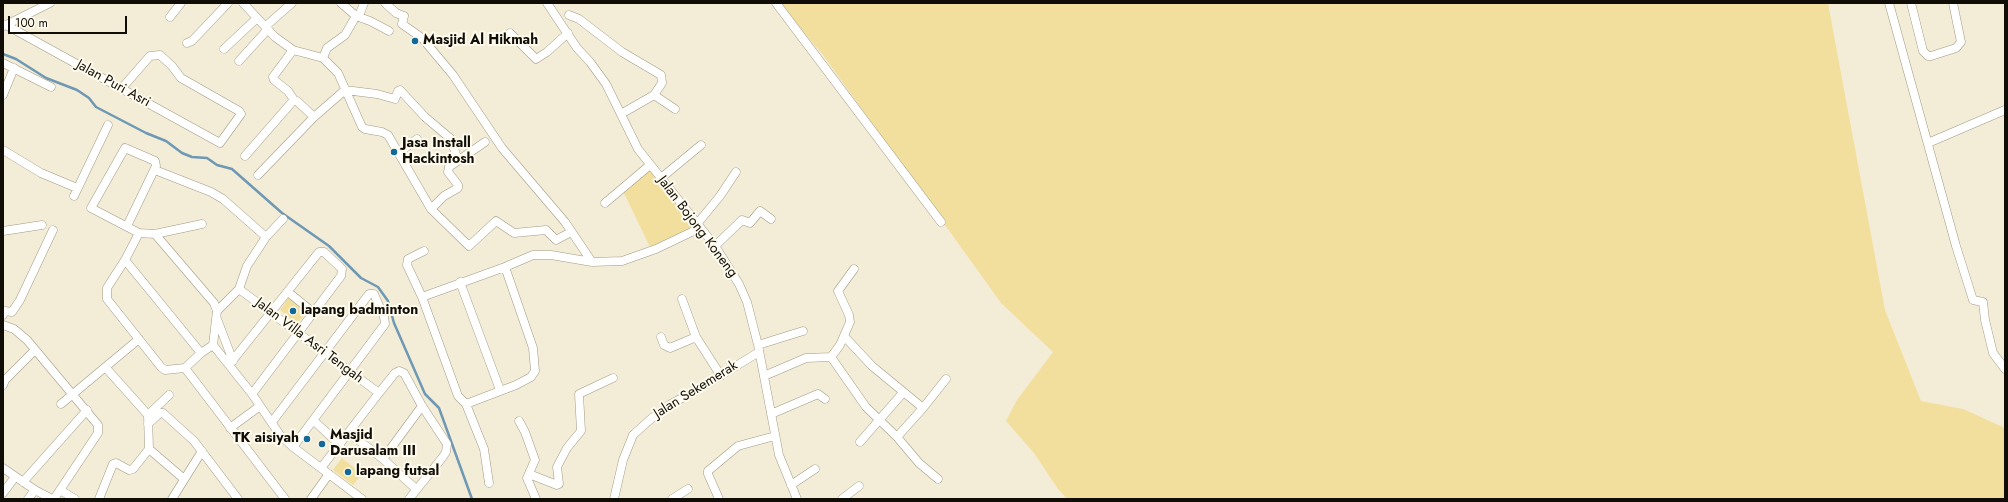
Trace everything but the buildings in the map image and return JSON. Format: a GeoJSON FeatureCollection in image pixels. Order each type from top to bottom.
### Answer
{"type":"FeatureCollection","features":[{"type":"Feature","properties":{"kind":"street"},"geometry":{"type":"LineString","coordinates":[[5,26],[50,3]]}},
{"type":"Feature","properties":{"kind":"street"},"geometry":{"type":"LineString","coordinates":[[170,17],[181,3]]}},
{"type":"Feature","properties":{"kind":"street"},"geometry":{"type":"LineString","coordinates":[[188,43],[192,41],[228,3]]}},
{"type":"Feature","properties":{"kind":"street"},"geometry":{"type":"LineString","coordinates":[[239,61],[267,27],[292,3]]}},
{"type":"Feature","properties":{"kind":"street"},"geometry":{"type":"LineString","coordinates":[[341,3],[357,16],[389,31]]}},
{"type":"Feature","properties":{"kind":"street"},"geometry":{"type":"LineString","coordinates":[[323,58],[328,48],[345,35],[364,3]]}},
{"type":"Feature","properties":{"kind":"street"},"geometry":{"type":"LineString","coordinates":[[385,3],[396,13],[404,16],[402,24],[422,38],[453,75],[502,148],[571,232],[592,262]]}},
{"type":"Feature","properties":{"kind":"street","name":"Jalan Bojong Koneng"},"geometry":{"type":"LineString","coordinates":[[547,3],[606,84],[628,132],[650,165],[662,178],[715,246],[744,294],[764,376],[779,455],[797,499]]}},
{"type":"Feature","properties":{"kind":"street"},"geometry":{"type":"LineString","coordinates":[[776,3],[941,222]]}},
{"type":"Feature","properties":{"kind":"street"},"geometry":{"type":"LineString","coordinates":[[1889,3],[1956,246],[1973,300],[1983,302],[1985,320],[1993,353],[2005,369]]}},
{"type":"Feature","properties":{"kind":"street"},"geometry":{"type":"LineString","coordinates":[[1911,3],[1923,51],[1928,56],[1956,48],[1961,42],[1953,3]]}},
{"type":"Feature","properties":{"kind":"street"},"geometry":{"type":"LineString","coordinates":[[247,4],[257,18],[275,37],[293,50],[323,58],[338,73],[363,128],[388,135],[400,152],[431,209],[468,246],[496,221],[514,234],[546,230],[556,240],[571,232]]}},
{"type":"Feature","properties":{"kind":"street"},"geometry":{"type":"LineString","coordinates":[[569,15],[579,20],[622,52],[661,75],[662,83],[654,95],[621,114]]}},
{"type":"Feature","properties":{"kind":"street"},"geometry":{"type":"LineString","coordinates":[[224,50],[257,18]]}},
{"type":"Feature","properties":{"kind":"street","name":"Jalan Puri Asri"},"geometry":{"type":"LineString","coordinates":[[5,26],[122,88],[220,143],[241,113],[181,78],[172,66],[160,55],[150,56],[122,88]]}},
{"type":"Feature","properties":{"kind":"street"},"geometry":{"type":"LineString","coordinates":[[510,33],[536,59],[547,52],[568,33]]}},
{"type":"Feature","properties":{"kind":"street"},"geometry":{"type":"LineString","coordinates":[[293,50],[273,77],[274,80],[288,91],[294,100],[314,117]]}},
{"type":"Feature","properties":{"kind":"street"},"geometry":{"type":"LineString","coordinates":[[3,63],[51,87]]}},
{"type":"Feature","properties":{"kind":"street"},"geometry":{"type":"LineString","coordinates":[[3,95],[14,68]]}},
{"type":"Feature","properties":{"kind":"street"},"geometry":{"type":"LineString","coordinates":[[258,175],[314,117],[345,90],[377,94],[395,99],[398,91],[400,90],[426,117],[451,139],[458,161]]}},
{"type":"Feature","properties":{"kind":"street"},"geometry":{"type":"LineString","coordinates":[[654,95],[675,109]]}},
{"type":"Feature","properties":{"kind":"street"},"geometry":{"type":"LineString","coordinates":[[245,156],[294,100]]}},
{"type":"Feature","properties":{"kind":"street"},"geometry":{"type":"LineString","coordinates":[[1928,143],[2005,110]]}},
{"type":"Feature","properties":{"kind":"street"},"geometry":{"type":"LineString","coordinates":[[74,196],[108,125]]}},
{"type":"Feature","properties":{"kind":"street"},"geometry":{"type":"LineString","coordinates":[[400,152],[417,139]]}},
{"type":"Feature","properties":{"kind":"street"},"geometry":{"type":"LineString","coordinates":[[431,209],[444,196],[458,188],[458,185],[448,172],[449,167],[485,142]]}},
{"type":"Feature","properties":{"kind":"street"},"geometry":{"type":"LineString","coordinates":[[662,178],[701,145]]}},
{"type":"Feature","properties":{"kind":"street"},"geometry":{"type":"LineString","coordinates":[[127,226],[156,166],[155,161],[125,148],[91,208],[139,233],[151,234],[202,224]]}},
{"type":"Feature","properties":{"kind":"street"},"geometry":{"type":"LineString","coordinates":[[3,150],[41,173],[77,188]]}},
{"type":"Feature","properties":{"kind":"street"},"geometry":{"type":"LineString","coordinates":[[605,202],[650,165]]}},
{"type":"Feature","properties":{"kind":"street"},"geometry":{"type":"LineString","coordinates":[[155,170],[210,192],[223,199],[266,237]]}},
{"type":"Feature","properties":{"kind":"street"},"geometry":{"type":"LineString","coordinates":[[422,297],[505,267],[533,255],[551,255],[592,262],[622,261],[635,257],[682,238],[698,226],[736,172]]}},
{"type":"Feature","properties":{"kind":"street"},"geometry":{"type":"LineString","coordinates":[[715,246],[742,219],[750,222],[760,211],[771,218]]}},
{"type":"Feature","properties":{"kind":"street"},"geometry":{"type":"LineString","coordinates":[[139,233],[126,260],[107,288],[107,299],[161,367],[170,370],[185,368],[201,353],[213,345],[217,315],[239,289],[247,266],[266,237],[283,219]]}},
{"type":"Feature","properties":{"kind":"street"},"geometry":{"type":"LineString","coordinates":[[3,231],[42,225]]}},
{"type":"Feature","properties":{"kind":"street"},"geometry":{"type":"LineString","coordinates":[[3,315],[5,311],[12,312],[20,300],[53,230]]}},
{"type":"Feature","properties":{"kind":"street"},"geometry":{"type":"LineString","coordinates":[[132,247],[151,234]]}},
{"type":"Feature","properties":{"kind":"street"},"geometry":{"type":"LineString","coordinates":[[151,234],[214,303],[231,363]]}},
{"type":"Feature","properties":{"kind":"street"},"geometry":{"type":"LineString","coordinates":[[424,251],[406,261],[422,297],[458,396],[466,404],[484,449],[489,483]]}},
{"type":"Feature","properties":{"kind":"street"},"geometry":{"type":"LineString","coordinates":[[231,363],[320,252],[324,252],[342,268],[341,276],[252,394]]}},
{"type":"Feature","properties":{"kind":"street"},"geometry":{"type":"LineString","coordinates":[[126,260],[201,353]]}},
{"type":"Feature","properties":{"kind":"street"},"geometry":{"type":"LineString","coordinates":[[466,404],[516,385],[531,377],[535,371],[533,348],[505,267]]}},
{"type":"Feature","properties":{"kind":"street"},"geometry":{"type":"LineString","coordinates":[[764,376],[806,358],[814,356],[831,357],[837,351],[850,318],[838,291],[854,269]]}},
{"type":"Feature","properties":{"kind":"street"},"geometry":{"type":"LineString","coordinates":[[460,282],[500,390]]}},
{"type":"Feature","properties":{"kind":"street","name":"Jalan Villa Asri Tengah"},"geometry":{"type":"LineString","coordinates":[[239,289],[379,393]]}},
{"type":"Feature","properties":{"kind":"street"},"geometry":{"type":"LineString","coordinates":[[288,292],[314,312]]}},
{"type":"Feature","properties":{"kind":"street"},"geometry":{"type":"LineString","coordinates":[[272,422],[369,294],[374,294],[384,317],[385,324],[293,447]]}},
{"type":"Feature","properties":{"kind":"street"},"geometry":{"type":"LineString","coordinates":[[682,299],[696,337],[721,376]]}},
{"type":"Feature","properties":{"kind":"street"},"geometry":{"type":"LineString","coordinates":[[3,325],[14,329],[35,350],[87,410],[100,429],[53,499],[35,490],[3,468]]}},
{"type":"Feature","properties":{"kind":"street","name":"Jalan Sekemerak"},"geometry":{"type":"LineString","coordinates":[[614,499],[623,460],[633,435],[652,418],[671,404],[721,376],[758,349],[803,331]]}},
{"type":"Feature","properties":{"kind":"street"},"geometry":{"type":"LineString","coordinates":[[844,336],[872,366],[923,408]]}},
{"type":"Feature","properties":{"kind":"street"},"geometry":{"type":"LineString","coordinates":[[661,337],[664,345],[670,348],[696,337]]}},
{"type":"Feature","properties":{"kind":"street"},"geometry":{"type":"LineString","coordinates":[[61,404],[139,339]]}},
{"type":"Feature","properties":{"kind":"street"},"geometry":{"type":"LineString","coordinates":[[213,345],[231,363],[280,435],[358,498]]}},
{"type":"Feature","properties":{"kind":"street"},"geometry":{"type":"LineString","coordinates":[[3,385],[5,380],[35,350]]}},
{"type":"Feature","properties":{"kind":"street"},"geometry":{"type":"LineString","coordinates":[[831,357],[866,407],[897,437],[919,463],[938,479]]}},
{"type":"Feature","properties":{"kind":"street"},"geometry":{"type":"LineString","coordinates":[[99,499],[113,464],[116,463],[129,470],[149,448],[148,415],[106,368]]}},
{"type":"Feature","properties":{"kind":"street"},"geometry":{"type":"LineString","coordinates":[[185,368],[284,499]]}},
{"type":"Feature","properties":{"kind":"street"},"geometry":{"type":"LineString","coordinates":[[321,468],[395,373],[399,371],[404,373],[422,406],[447,444],[447,448],[442,458],[409,499]]}},
{"type":"Feature","properties":{"kind":"street"},"geometry":{"type":"LineString","coordinates":[[529,474],[557,485],[559,484],[557,467],[567,448],[581,431],[579,394],[613,378]]}},
{"type":"Feature","properties":{"kind":"street"},"geometry":{"type":"LineString","coordinates":[[897,437],[946,379]]}},
{"type":"Feature","properties":{"kind":"street"},"geometry":{"type":"LineString","coordinates":[[771,414],[818,394],[825,399]]}},
{"type":"Feature","properties":{"kind":"street"},"geometry":{"type":"LineString","coordinates":[[148,415],[169,395]]}},
{"type":"Feature","properties":{"kind":"street"},"geometry":{"type":"LineString","coordinates":[[860,442],[901,395]]}},
{"type":"Feature","properties":{"kind":"street"},"geometry":{"type":"LineString","coordinates":[[230,428],[260,406]]}},
{"type":"Feature","properties":{"kind":"street"},"geometry":{"type":"LineString","coordinates":[[383,459],[422,406]]}},
{"type":"Feature","properties":{"kind":"street"},"geometry":{"type":"LineString","coordinates":[[23,482],[87,410]]}},
{"type":"Feature","properties":{"kind":"street"},"geometry":{"type":"LineString","coordinates":[[148,424],[160,413],[163,413],[194,441],[238,499]]}},
{"type":"Feature","properties":{"kind":"street"},"geometry":{"type":"LineString","coordinates":[[313,420],[340,445]]}},
{"type":"Feature","properties":{"kind":"street"},"geometry":{"type":"LineString","coordinates":[[519,421],[527,438],[534,460],[527,478],[536,499]]}},
{"type":"Feature","properties":{"kind":"street"},"geometry":{"type":"LineString","coordinates":[[348,433],[383,459],[416,490]]}},
{"type":"Feature","properties":{"kind":"street"},"geometry":{"type":"LineString","coordinates":[[719,499],[708,474],[709,470],[738,446],[775,436]]}},
{"type":"Feature","properties":{"kind":"street"},"geometry":{"type":"LineString","coordinates":[[149,448],[184,479]]}},
{"type":"Feature","properties":{"kind":"street"},"geometry":{"type":"LineString","coordinates":[[172,499],[202,451]]}},
{"type":"Feature","properties":{"kind":"street"},"geometry":{"type":"LineString","coordinates":[[791,485],[815,469]]}},
{"type":"Feature","properties":{"kind":"street"},"geometry":{"type":"LineString","coordinates":[[311,499],[329,474]]}},
{"type":"Feature","properties":{"kind":"street"},"geometry":{"type":"LineString","coordinates":[[3,493],[15,477]]}},
{"type":"Feature","properties":{"kind":"street"},"geometry":{"type":"LineString","coordinates":[[842,499],[859,486]]}},
{"type":"Feature","properties":{"kind":"street"},"geometry":{"type":"LineString","coordinates":[[672,499],[688,489]]}},
{"type":"Feature","properties":{"kind":"street"},"geometry":{"type":"LineString","coordinates":[[28,499],[35,490]]}},
{"type":"Feature","properties":{"kind":"street"},"geometry":{"type":"LineString","coordinates":[[60,490],[75,499]]}},
{"type":"Feature","properties":{"kind":"shaded area"},"geometry":{"type":"Polygon","coordinates":[[[779,3],[1828,3],[1885,310],[1921,401],[1963,409],[2005,428],[2005,499],[1067,499],[1058,489],[1034,453],[1006,421],[1017,400],[1053,352],[1001,303],[823,55],[779,3]]]}},
{"type":"Feature","properties":{"kind":"shaded area"},"geometry":{"type":"Polygon","coordinates":[[[649,167],[702,231],[650,247],[623,191],[649,167]]]}},
{"type":"Feature","properties":{"kind":"shaded area","name":"lapang badminton"},"geometry":{"type":"Polygon","coordinates":[[[289,297],[307,311],[297,324],[280,310],[289,297]]]}},
{"type":"Feature","properties":{"kind":"shaded area","name":"lapang futsal"},"geometry":{"type":"Polygon","coordinates":[[[342,458],[362,474],[353,485],[333,470],[342,458]]]}},
{"type":"Feature","properties":{"kind":"waterway"},"geometry":{"type":"LineString","coordinates":[[3,54],[16,59],[46,78],[77,90],[89,98],[96,107],[146,133],[166,141],[182,153],[192,157],[207,158],[217,165],[232,169],[282,213],[329,246],[361,278],[378,287],[388,301],[394,323],[425,394],[439,408],[472,499]]}},
{"type":"Feature","properties":{"kind":"place","name":"Masjid Al Hikmah"},"geometry":{"type":"Point","coordinates":[415,41]}},
{"type":"Feature","properties":{"kind":"place","name":"Jasa Install Hackintosh"},"geometry":{"type":"Point","coordinates":[394,152]}},
{"type":"Feature","properties":{"kind":"place","name":"lapang badminton"},"geometry":{"type":"Point","coordinates":[293,311]}},
{"type":"Feature","properties":{"kind":"place","name":"TK aisiyah"},"geometry":{"type":"Point","coordinates":[307,439]}},
{"type":"Feature","properties":{"kind":"place","name":"Masjid Darusalam III"},"geometry":{"type":"Point","coordinates":[322,444]}},
{"type":"Feature","properties":{"kind":"place","name":"lapang futsal"},"geometry":{"type":"Point","coordinates":[348,472]}}]}
